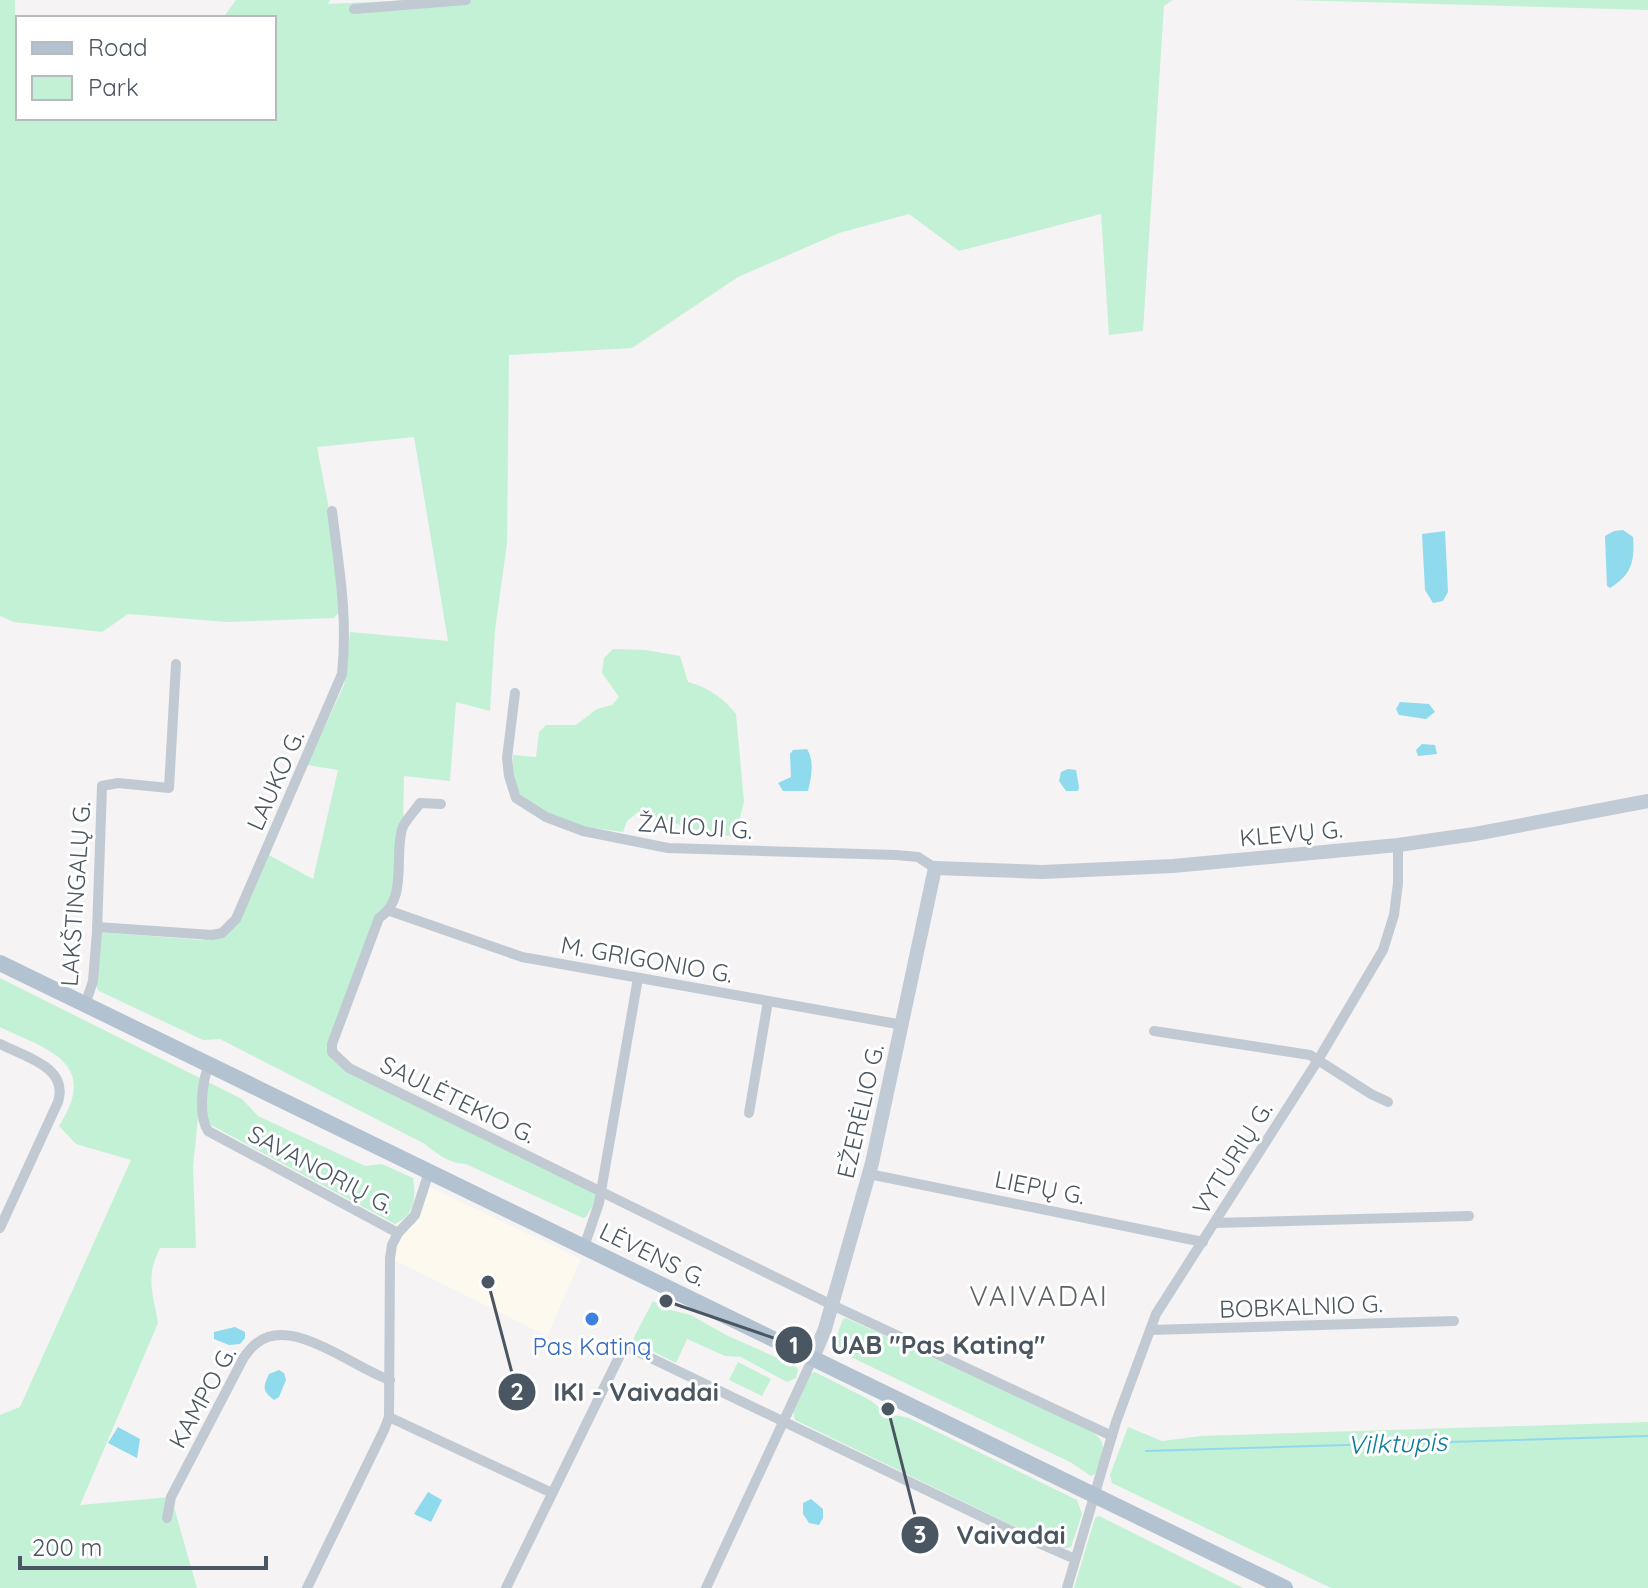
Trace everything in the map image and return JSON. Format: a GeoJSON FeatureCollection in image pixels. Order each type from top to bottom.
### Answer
{"type":"FeatureCollection","features":[{"type":"Feature","properties":{"kind":"main road","name":"KLEVŲ G."},"geometry":{"type":"LineString","coordinates":[[935,868],[1042,872],[1173,866],[1398,845],[1475,834],[1648,801]]}},
{"type":"Feature","properties":{"kind":"main road","name":"EŽERĖLIO G."},"geometry":{"type":"LineString","coordinates":[[812,1360],[832,1305],[869,1174],[935,868]]}},
{"type":"Feature","properties":{"kind":"main road","name":"LĖVENS G."},"geometry":{"type":"LineString","coordinates":[[0,963],[1285,1588]]}},
{"type":"Feature","properties":{"kind":"street"},"geometry":{"type":"LineString","coordinates":[[354,9],[465,0]]}},
{"type":"Feature","properties":{"kind":"street","name":"LAUKO G."},"geometry":{"type":"LineString","coordinates":[[97,927],[212,935],[222,933],[236,919],[342,674],[346,633],[332,511]]}},
{"type":"Feature","properties":{"kind":"street","name":"LAKŠTINGALŲ G."},"geometry":{"type":"LineString","coordinates":[[85,1005],[93,981],[102,786],[118,783],[169,788],[176,664]]}},
{"type":"Feature","properties":{"kind":"street","name":"ŽALIOJI G."},"geometry":{"type":"LineString","coordinates":[[515,693],[507,758],[509,776],[516,798],[546,817],[583,831],[668,848],[896,855],[918,857],[935,868]]}},
{"type":"Feature","properties":{"kind":"street","name":"SAULĖTEKIO G."},"geometry":{"type":"LineString","coordinates":[[441,804],[420,803],[403,828],[396,893],[390,911],[379,918],[332,1052],[349,1068],[832,1305],[1112,1436]]}},
{"type":"Feature","properties":{"kind":"street","name":"VYTURIŲ G."},"geometry":{"type":"LineString","coordinates":[[1067,1588],[1112,1436],[1156,1314],[1318,1060],[1383,950],[1394,915],[1398,845]]}},
{"type":"Feature","properties":{"kind":"street","name":"M. GRIGONIO G."},"geometry":{"type":"LineString","coordinates":[[390,911],[522,957],[903,1025]]}},
{"type":"Feature","properties":{"kind":"street"},"geometry":{"type":"LineString","coordinates":[[584,1247],[601,1192],[638,978]]}},
{"type":"Feature","properties":{"kind":"street"},"geometry":{"type":"LineString","coordinates":[[749,1113],[768,1001]]}},
{"type":"Feature","properties":{"kind":"street"},"geometry":{"type":"LineString","coordinates":[[1154,1031],[1310,1055],[1388,1102]]}},
{"type":"Feature","properties":{"kind":"street"},"geometry":{"type":"LineString","coordinates":[[0,1044],[53,1072],[61,1086],[58,1102],[0,1228]]}},
{"type":"Feature","properties":{"kind":"street","name":"SAVANORIŲ G."},"geometry":{"type":"LineString","coordinates":[[209,1065],[205,1078],[203,1119],[208,1131],[398,1233],[390,1258],[389,1417],[307,1588]]}},
{"type":"Feature","properties":{"kind":"street"},"geometry":{"type":"LineString","coordinates":[[398,1233],[415,1215],[429,1172]]}},
{"type":"Feature","properties":{"kind":"street","name":"LIEPŲ G."},"geometry":{"type":"LineString","coordinates":[[869,1174],[1203,1242]]}},
{"type":"Feature","properties":{"kind":"street"},"geometry":{"type":"LineString","coordinates":[[1214,1223],[1469,1216]]}},
{"type":"Feature","properties":{"kind":"street","name":"BOBKALNIO G."},"geometry":{"type":"LineString","coordinates":[[1150,1330],[1454,1321]]}},
{"type":"Feature","properties":{"kind":"street","name":"KAMPO G."},"geometry":{"type":"LineString","coordinates":[[167,1518],[171,1497],[178,1483],[244,1357],[258,1341],[277,1334],[301,1337],[390,1380]]}},
{"type":"Feature","properties":{"kind":"street"},"geometry":{"type":"LineString","coordinates":[[506,1588],[626,1348],[644,1353],[1075,1559]]}},
{"type":"Feature","properties":{"kind":"street"},"geometry":{"type":"LineString","coordinates":[[706,1588],[812,1360]]}},
{"type":"Feature","properties":{"kind":"street"},"geometry":{"type":"LineString","coordinates":[[389,1417],[552,1493]]}},
{"type":"Feature","properties":{"kind":"shaded area"},"geometry":{"type":"Polygon","coordinates":[[[425,1185],[581,1259],[547,1336],[390,1258],[425,1185]]]}},
{"type":"Feature","properties":{"kind":"green space"},"geometry":{"type":"Polygon","coordinates":[[[0,0],[15,0],[16,120],[276,120],[276,16],[224,16],[236,0],[330,0],[328,4],[414,0],[1173,0],[1164,6],[1143,331],[1109,335],[1101,214],[959,251],[909,214],[839,233],[738,277],[632,348],[509,355],[507,543],[495,630],[490,711],[456,702],[450,781],[404,776],[403,828],[396,893],[379,918],[332,1044],[337,1058],[601,1192],[586,1217],[466,1164],[449,1160],[425,1144],[220,1039],[203,1040],[99,991],[93,981],[97,932],[202,940],[226,935],[267,854],[313,879],[338,770],[307,765],[344,685],[350,632],[448,641],[414,437],[317,447],[343,608],[334,618],[227,622],[128,614],[102,632],[14,622],[0,616],[0,0]]]}},
{"type":"Feature","properties":{"kind":"green space"},"geometry":{"type":"Polygon","coordinates":[[[1290,0],[1648,0],[1648,10],[1290,0]]]}},
{"type":"Feature","properties":{"kind":"green space"},"geometry":{"type":"Polygon","coordinates":[[[613,649],[680,656],[688,682],[715,694],[736,714],[744,802],[735,836],[713,835],[638,812],[627,821],[623,832],[573,825],[523,800],[512,776],[513,755],[536,757],[539,732],[546,725],[576,725],[597,709],[612,705],[619,697],[602,673],[604,658],[613,649]]]}},
{"type":"Feature","properties":{"kind":"green space"},"geometry":{"type":"Polygon","coordinates":[[[0,978],[242,1099],[258,1116],[365,1166],[382,1164],[413,1178],[413,1205],[407,1216],[395,1224],[198,1118],[193,1166],[196,1248],[160,1248],[155,1259],[151,1277],[158,1323],[80,1505],[171,1497],[197,1588],[0,1588],[0,1415],[20,1407],[131,1160],[76,1144],[59,1126],[74,1087],[71,1073],[63,1061],[51,1052],[0,1027],[0,978]]]}},
{"type":"Feature","properties":{"kind":"green space"},"geometry":{"type":"Polygon","coordinates":[[[653,1301],[666,1309],[691,1315],[726,1335],[796,1366],[796,1378],[787,1382],[741,1357],[725,1356],[687,1339],[676,1363],[632,1341],[653,1301]]]}},
{"type":"Feature","properties":{"kind":"green space"},"geometry":{"type":"Polygon","coordinates":[[[846,1318],[1089,1430],[1100,1439],[1103,1448],[1096,1473],[1091,1476],[1070,1462],[832,1348],[846,1318]]]}},
{"type":"Feature","properties":{"kind":"green space"},"geometry":{"type":"Polygon","coordinates":[[[738,1362],[771,1379],[762,1396],[729,1380],[738,1362]]]}},
{"type":"Feature","properties":{"kind":"green space"},"geometry":{"type":"Polygon","coordinates":[[[815,1372],[870,1400],[886,1413],[909,1418],[1077,1500],[1082,1514],[1071,1547],[1061,1549],[795,1420],[793,1411],[810,1374],[815,1372]]]}},
{"type":"Feature","properties":{"kind":"green space"},"geometry":{"type":"Polygon","coordinates":[[[1648,1422],[1648,1588],[1331,1588],[1112,1483],[1110,1475],[1128,1427],[1162,1441],[1201,1436],[1648,1422]]]}},
{"type":"Feature","properties":{"kind":"green space"},"geometry":{"type":"Polygon","coordinates":[[[1099,1516],[1243,1588],[1074,1588],[1095,1518],[1099,1516]]]}},
{"type":"Feature","properties":{"kind":"water"},"geometry":{"type":"Polygon","coordinates":[[[1623,530],[1633,537],[1632,561],[1623,578],[1610,588],[1607,586],[1605,536],[1623,530]]]}},
{"type":"Feature","properties":{"kind":"water"},"geometry":{"type":"Polygon","coordinates":[[[1445,531],[1448,592],[1443,601],[1433,603],[1425,590],[1422,534],[1445,531]]]}},
{"type":"Feature","properties":{"kind":"water"},"geometry":{"type":"Polygon","coordinates":[[[1400,702],[1429,704],[1435,712],[1426,719],[1399,715],[1396,709],[1400,702]]]}},
{"type":"Feature","properties":{"kind":"water"},"geometry":{"type":"Polygon","coordinates":[[[1422,744],[1435,745],[1437,754],[1418,756],[1416,750],[1422,744]]]}},
{"type":"Feature","properties":{"kind":"water"},"geometry":{"type":"Polygon","coordinates":[[[807,749],[812,765],[808,791],[783,791],[778,783],[791,777],[790,754],[793,750],[807,749]]]}},
{"type":"Feature","properties":{"kind":"water"},"geometry":{"type":"Polygon","coordinates":[[[1076,770],[1078,791],[1066,791],[1059,781],[1061,772],[1076,770]]]}},
{"type":"Feature","properties":{"kind":"water"},"geometry":{"type":"Polygon","coordinates":[[[235,1327],[245,1332],[240,1344],[229,1345],[214,1339],[214,1332],[235,1327]]]}},
{"type":"Feature","properties":{"kind":"water"},"geometry":{"type":"Polygon","coordinates":[[[279,1370],[286,1380],[279,1397],[274,1400],[267,1394],[265,1386],[269,1374],[279,1370]]]}},
{"type":"Feature","properties":{"kind":"water"},"geometry":{"type":"Polygon","coordinates":[[[118,1427],[140,1439],[137,1458],[108,1443],[118,1427]]]}},
{"type":"Feature","properties":{"kind":"water"},"geometry":{"type":"Polygon","coordinates":[[[428,1492],[442,1500],[431,1522],[414,1514],[428,1492]]]}},
{"type":"Feature","properties":{"kind":"water"},"geometry":{"type":"Polygon","coordinates":[[[811,1499],[823,1509],[819,1525],[809,1523],[803,1514],[803,1503],[811,1499]]]}},
{"type":"Feature","properties":{"kind":"waterway","name":"Vilktupis"},"geometry":{"type":"LineString","coordinates":[[1146,1451],[1648,1436]]}},
{"type":"Feature","properties":{"kind":"place","name":"IKI - Vaivadai"},"geometry":{"type":"Point","coordinates":[488,1282]}},
{"type":"Feature","properties":{"kind":"place","name":"UAB \"Pas Katiną\""},"geometry":{"type":"Point","coordinates":[666,1301]}},
{"type":"Feature","properties":{"kind":"place","name":"Pas Katiną"},"geometry":{"type":"Point","coordinates":[592,1319]}},
{"type":"Feature","properties":{"kind":"place","name":"Vaivadai"},"geometry":{"type":"Point","coordinates":[888,1409]}},
{"type":"Feature","properties":{"kind":"district","name":"VAIVADAI"},"geometry":{"type":"Point","coordinates":[1039,1295]}}]}
